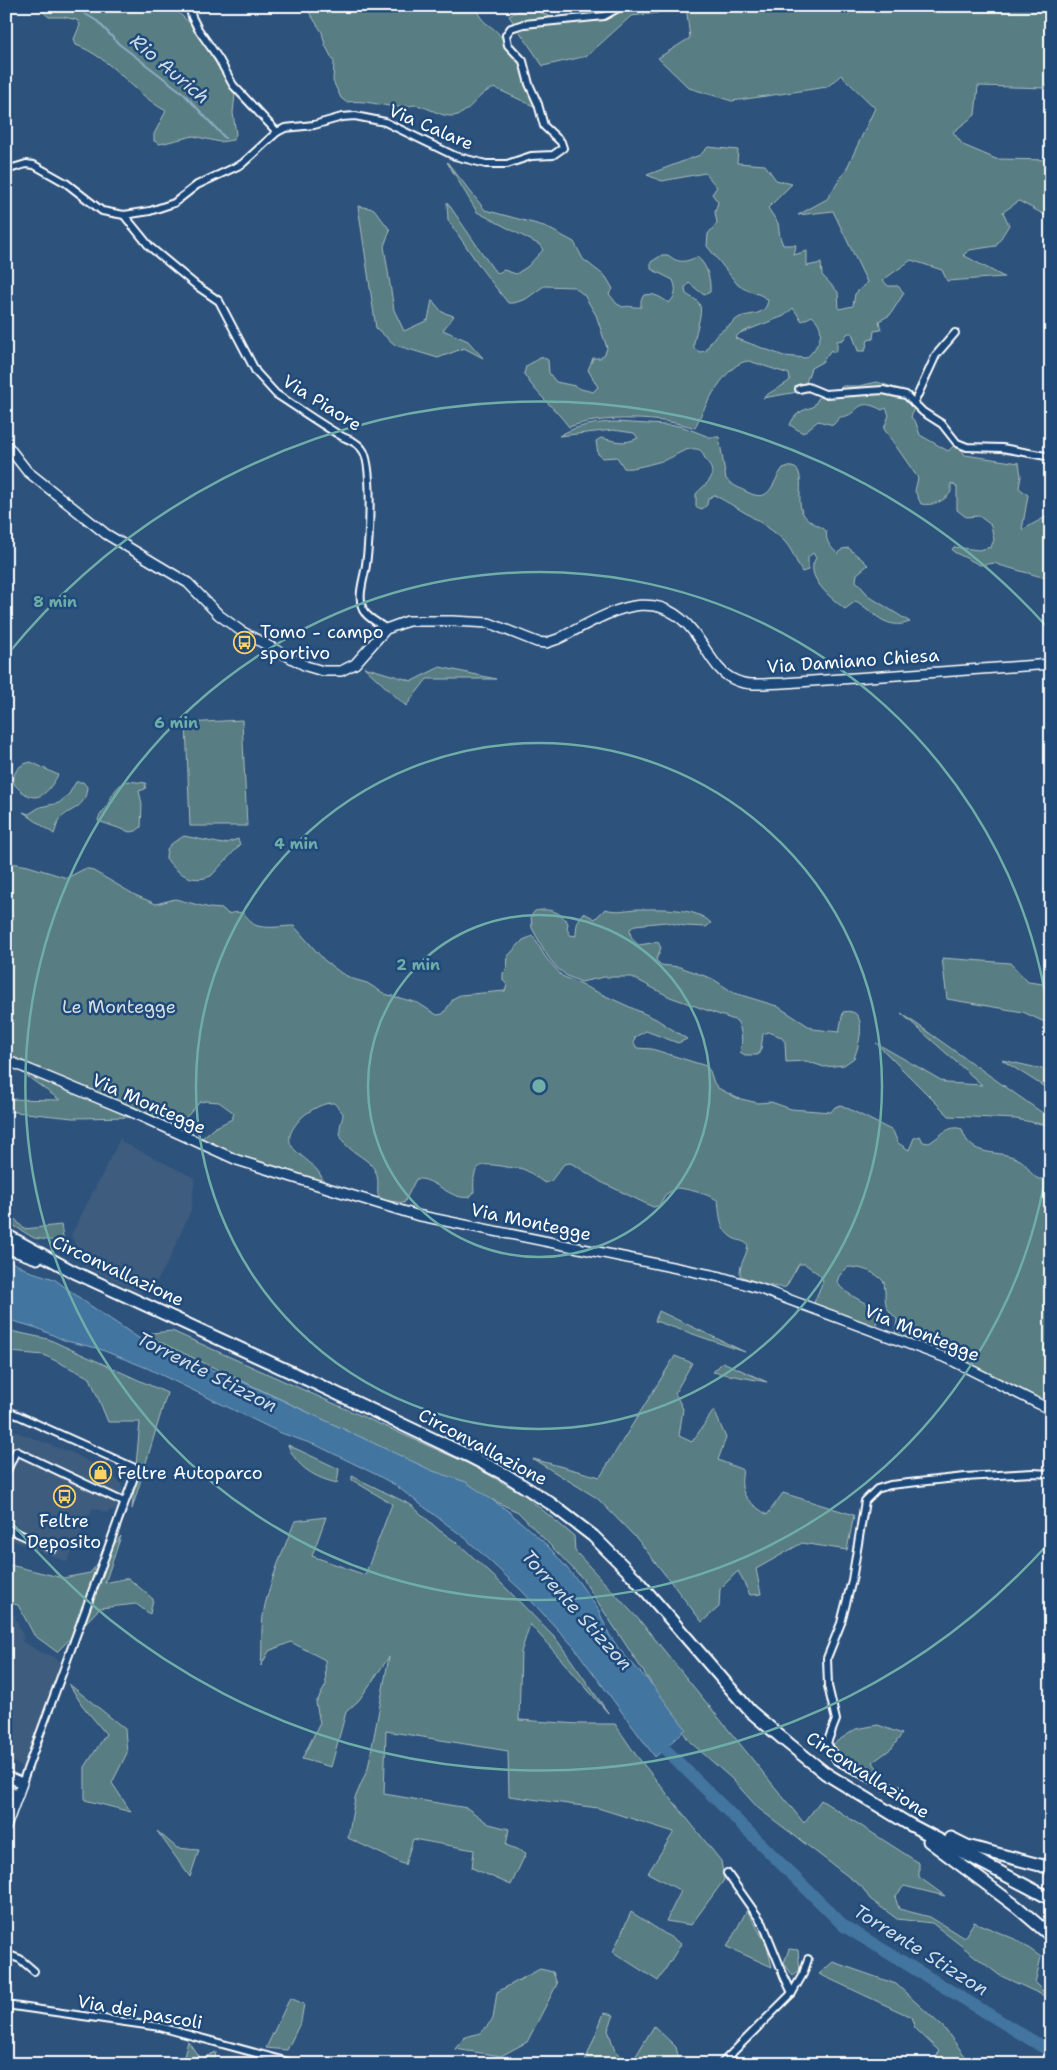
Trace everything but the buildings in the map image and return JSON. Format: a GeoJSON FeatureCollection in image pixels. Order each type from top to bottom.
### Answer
{"type":"FeatureCollection","features":[{"type":"Feature","properties":{"kind":"highway","name":"Circonvallazione"},"geometry":{"type":"LineString","coordinates":[[6,1235],[74,1272],[261,1358],[506,1475],[594,1536],[634,1577],[750,1711],[825,1772],[923,1832],[1051,1899]]}},
{"type":"Feature","properties":{"kind":"highway"},"geometry":{"type":"LineString","coordinates":[[6,1247],[74,1272]]}},
{"type":"Feature","properties":{"kind":"highway"},"geometry":{"type":"LineString","coordinates":[[1051,1868],[966,1846],[936,1830],[923,1832],[928,1840],[1051,1936]]}},
{"type":"Feature","properties":{"kind":"street"},"geometry":{"type":"LineString","coordinates":[[6,170],[26,164],[34,165],[66,183],[102,211],[124,215],[150,211],[174,202],[198,185],[242,164],[277,132],[233,85],[219,59],[198,29],[189,6]]}},
{"type":"Feature","properties":{"kind":"street","name":"Via Calare"},"geometry":{"type":"LineString","coordinates":[[277,132],[292,126],[355,116],[374,118],[455,156],[486,164],[507,164],[531,156],[557,154],[563,148],[561,142],[544,126],[538,104],[528,84],[523,61],[508,45],[506,35],[511,28],[524,24],[604,16],[622,6]]}},
{"type":"Feature","properties":{"kind":"street","name":"Via Piaore"},"geometry":{"type":"LineString","coordinates":[[124,215],[150,247],[197,286],[219,301],[256,372],[268,387],[292,404],[357,443],[363,449],[367,456],[370,486],[368,547],[361,603],[367,616],[386,629]]}},
{"type":"Feature","properties":{"kind":"street"},"geometry":{"type":"LineString","coordinates":[[914,403],[936,355],[955,333]]}},
{"type":"Feature","properties":{"kind":"street"},"geometry":{"type":"LineString","coordinates":[[799,389],[808,387],[825,394],[882,390],[906,395],[923,412],[942,424],[962,446],[1002,448],[1051,458]]}},
{"type":"Feature","properties":{"kind":"street"},"geometry":{"type":"LineString","coordinates":[[6,444],[27,471],[106,534],[188,583],[219,615],[241,631],[306,666],[323,672],[341,670],[355,664],[386,629]]}},
{"type":"Feature","properties":{"kind":"street","name":"Via Damiano Chiesa"},"geometry":{"type":"LineString","coordinates":[[386,629],[408,621],[489,623],[532,641],[546,643],[627,607],[642,605],[668,609],[686,621],[715,664],[734,680],[745,683],[784,683],[1051,664]]}},
{"type":"Feature","properties":{"kind":"street","name":"Via Montegge"},"geometry":{"type":"LineString","coordinates":[[6,1060],[127,1110],[237,1160],[416,1215],[721,1277],[758,1288],[949,1359],[1051,1410]]}},
{"type":"Feature","properties":{"kind":"street"},"geometry":{"type":"LineString","coordinates":[[6,1410],[137,1469],[6,1827]]}},
{"type":"Feature","properties":{"kind":"street"},"geometry":{"type":"LineString","coordinates":[[6,1472],[16,1451],[124,1502]]}},
{"type":"Feature","properties":{"kind":"street"},"geometry":{"type":"LineString","coordinates":[[897,1789],[886,1786],[837,1761],[827,1743],[836,1720],[828,1686],[826,1658],[841,1623],[865,1501],[877,1490],[890,1485],[965,1477],[1033,1473],[1051,1474]]}},
{"type":"Feature","properties":{"kind":"street"},"geometry":{"type":"LineString","coordinates":[[6,1528],[53,1549]]}},
{"type":"Feature","properties":{"kind":"street"},"geometry":{"type":"LineString","coordinates":[[6,1776],[22,1783]]}},
{"type":"Feature","properties":{"kind":"street"},"geometry":{"type":"LineString","coordinates":[[6,1790],[18,1795]]}},
{"type":"Feature","properties":{"kind":"street"},"geometry":{"type":"LineString","coordinates":[[727,1873],[763,1924],[792,1993]]}},
{"type":"Feature","properties":{"kind":"street"},"geometry":{"type":"LineString","coordinates":[[6,1954],[20,1959],[34,1972]]}},
{"type":"Feature","properties":{"kind":"street"},"geometry":{"type":"LineString","coordinates":[[721,2064],[792,1993],[803,1974],[808,1959]]}},
{"type":"Feature","properties":{"kind":"street","name":"Via dei pascoli"},"geometry":{"type":"LineString","coordinates":[[6,2005],[160,2027],[296,2064]]}},
{"type":"Feature","properties":{"kind":"shaded area"},"geometry":{"type":"Polygon","coordinates":[[[121,1137],[122,1142],[195,1178],[191,1210],[170,1258],[157,1281],[139,1293],[84,1266],[71,1235],[121,1137]]]}},
{"type":"Feature","properties":{"kind":"shaded area"},"geometry":{"type":"Polygon","coordinates":[[[6,1428],[75,1454],[104,1470],[121,1483],[123,1492],[126,1495],[120,1511],[110,1510],[107,1513],[93,1508],[67,1562],[6,1538],[6,1428]]]}},
{"type":"Feature","properties":{"kind":"shaded area"},"geometry":{"type":"Polygon","coordinates":[[[6,1610],[14,1614],[24,1638],[22,1641],[40,1652],[53,1656],[65,1665],[25,1769],[14,1762],[6,1769],[6,1610]]]}},
{"type":"Feature","properties":{"kind":"green space"},"geometry":{"type":"Polygon","coordinates":[[[36,6],[171,6],[192,25],[235,94],[233,113],[236,134],[233,140],[220,142],[193,136],[160,144],[154,141],[154,134],[166,111],[154,104],[101,58],[76,45],[74,39],[80,25],[77,20],[64,17],[49,17],[36,6]]]}},
{"type":"Feature","properties":{"kind":"green space"},"geometry":{"type":"Polygon","coordinates":[[[305,6],[340,6],[346,10],[351,6],[476,6],[480,17],[498,33],[513,53],[523,61],[540,109],[495,88],[484,93],[465,111],[454,116],[444,115],[416,105],[399,107],[365,102],[346,102],[341,98],[333,81],[334,62],[325,45],[322,32],[305,6]]]}},
{"type":"Feature","properties":{"kind":"green space"},"geometry":{"type":"Polygon","coordinates":[[[526,6],[560,21],[580,14],[584,6],[659,6],[658,13],[631,16],[587,56],[543,66],[509,16],[526,6]]]}},
{"type":"Feature","properties":{"kind":"green space"},"geometry":{"type":"Polygon","coordinates":[[[686,6],[1051,6],[1051,80],[1048,78],[1046,88],[978,86],[975,115],[953,132],[963,145],[996,159],[1051,160],[1051,216],[1045,215],[1019,201],[1003,212],[1009,225],[996,246],[970,250],[963,255],[1004,277],[947,281],[942,270],[911,260],[883,280],[888,286],[898,286],[904,293],[890,315],[879,321],[881,330],[874,331],[873,339],[868,340],[865,351],[858,351],[852,333],[848,333],[843,340],[837,341],[837,349],[834,353],[831,350],[822,362],[811,368],[803,391],[763,398],[790,380],[789,374],[749,361],[741,363],[724,377],[710,398],[695,428],[682,424],[632,419],[582,423],[569,427],[524,374],[526,366],[542,357],[548,360],[549,373],[556,382],[593,392],[598,387],[588,370],[593,358],[600,358],[605,354],[607,348],[596,315],[584,295],[574,287],[544,286],[526,299],[508,303],[483,271],[448,220],[447,202],[493,269],[498,273],[504,270],[516,274],[527,267],[543,250],[540,245],[477,212],[447,162],[485,210],[544,226],[574,242],[583,259],[606,277],[613,289],[609,294],[617,304],[623,307],[641,307],[641,300],[644,295],[657,296],[669,303],[675,293],[673,280],[651,269],[651,262],[662,255],[668,255],[675,260],[682,261],[697,257],[708,273],[710,292],[704,295],[689,283],[685,288],[686,294],[698,302],[700,307],[700,319],[694,349],[700,352],[706,351],[716,336],[737,319],[764,309],[768,300],[738,285],[707,246],[708,234],[717,223],[715,212],[718,202],[712,194],[717,187],[705,173],[662,181],[647,175],[700,155],[708,147],[738,150],[737,163],[765,165],[776,180],[792,184],[768,208],[778,223],[783,245],[796,245],[794,255],[807,251],[807,266],[821,263],[822,275],[838,292],[839,309],[853,306],[855,294],[867,282],[833,211],[798,215],[827,199],[846,170],[875,108],[841,75],[827,87],[732,101],[689,88],[658,58],[690,38],[686,6]],[[793,308],[784,316],[740,333],[735,338],[784,356],[806,358],[815,349],[821,332],[817,321],[812,316],[802,321],[793,308]]]}},
{"type":"Feature","properties":{"kind":"green space"},"geometry":{"type":"Polygon","coordinates":[[[358,206],[374,209],[390,230],[384,246],[394,310],[404,331],[428,320],[432,300],[442,312],[454,316],[443,330],[468,341],[483,358],[464,348],[438,358],[395,345],[376,328],[358,206]]]}},
{"type":"Feature","properties":{"kind":"green space"},"geometry":{"type":"Polygon","coordinates":[[[877,382],[911,393],[916,400],[911,417],[916,423],[920,435],[948,451],[957,443],[965,455],[1019,463],[1021,476],[1019,488],[1028,495],[1022,530],[1051,514],[1051,573],[1042,577],[995,563],[980,565],[954,552],[952,549],[954,547],[979,550],[991,547],[994,540],[991,525],[979,516],[966,517],[957,510],[957,487],[951,483],[951,492],[941,501],[933,504],[921,504],[915,491],[918,478],[884,429],[889,415],[886,408],[882,410],[873,406],[862,405],[847,416],[840,417],[833,425],[818,421],[803,433],[790,425],[799,413],[813,407],[820,396],[832,394],[843,386],[859,386],[877,382]]]}},
{"type":"Feature","properties":{"kind":"green space"},"geometry":{"type":"Polygon","coordinates":[[[615,422],[681,426],[709,437],[719,437],[726,479],[755,495],[761,496],[766,494],[783,468],[790,467],[796,469],[800,478],[802,512],[811,522],[826,531],[831,547],[838,554],[842,549],[849,548],[868,565],[857,574],[856,581],[870,597],[910,622],[894,624],[887,622],[856,601],[845,609],[827,593],[816,579],[813,565],[816,558],[813,553],[808,557],[808,570],[802,572],[785,542],[751,517],[714,495],[708,499],[707,505],[702,509],[696,507],[696,494],[712,476],[710,466],[699,450],[688,449],[665,460],[643,466],[624,468],[617,457],[603,458],[598,454],[596,441],[601,438],[620,442],[628,441],[638,438],[634,433],[613,430],[559,436],[586,425],[615,422]]]}},
{"type":"Feature","properties":{"kind":"green space"},"geometry":{"type":"Polygon","coordinates":[[[364,667],[412,681],[440,667],[496,679],[427,679],[406,706],[364,667]]]}},
{"type":"Feature","properties":{"kind":"green space"},"geometry":{"type":"Polygon","coordinates":[[[242,720],[247,826],[190,826],[186,723],[242,720]]]}},
{"type":"Feature","properties":{"kind":"green space"},"geometry":{"type":"Polygon","coordinates":[[[31,762],[58,775],[44,794],[33,797],[21,791],[14,784],[14,775],[18,769],[23,764],[31,762]]]}},
{"type":"Feature","properties":{"kind":"green space"},"geometry":{"type":"Polygon","coordinates":[[[127,781],[146,783],[145,789],[139,791],[142,804],[141,827],[136,831],[130,832],[98,821],[116,790],[127,781]]]}},
{"type":"Feature","properties":{"kind":"green space"},"geometry":{"type":"Polygon","coordinates":[[[76,782],[83,782],[87,787],[86,794],[77,807],[60,819],[54,834],[23,812],[29,814],[40,807],[59,803],[69,794],[76,782]]]}},
{"type":"Feature","properties":{"kind":"green space"},"geometry":{"type":"Polygon","coordinates":[[[184,836],[223,844],[238,839],[240,845],[211,876],[197,879],[185,876],[166,858],[169,846],[184,836]]]}},
{"type":"Feature","properties":{"kind":"green space","name":"Le Montegge"},"geometry":{"type":"Polygon","coordinates":[[[6,862],[28,866],[67,878],[84,869],[90,869],[135,895],[156,904],[175,899],[210,908],[223,909],[228,914],[235,912],[244,914],[251,922],[258,926],[294,926],[324,960],[341,973],[367,983],[385,994],[418,1003],[437,1015],[443,1014],[454,998],[460,995],[505,991],[507,985],[503,980],[503,973],[507,969],[508,956],[523,940],[533,936],[546,958],[562,976],[656,1019],[687,1039],[678,1043],[646,1031],[635,1037],[634,1043],[637,1048],[652,1049],[706,1066],[718,1088],[737,1098],[758,1103],[771,1102],[791,1109],[831,1112],[835,1107],[841,1105],[893,1131],[898,1143],[909,1150],[914,1138],[920,1136],[923,1142],[929,1143],[952,1128],[962,1129],[971,1145],[986,1152],[1012,1156],[1023,1162],[1031,1173],[1039,1179],[1051,1180],[1051,1403],[895,1338],[897,1319],[887,1306],[884,1282],[877,1275],[868,1271],[848,1267],[839,1276],[837,1282],[847,1292],[876,1311],[879,1316],[874,1329],[813,1305],[823,1281],[820,1275],[805,1264],[799,1264],[786,1287],[755,1282],[743,1277],[740,1275],[740,1271],[748,1245],[728,1235],[725,1231],[721,1221],[718,1201],[698,1192],[676,1188],[665,1195],[659,1206],[653,1207],[601,1182],[570,1163],[564,1164],[551,1181],[545,1183],[523,1169],[484,1165],[476,1170],[474,1175],[474,1192],[470,1197],[456,1196],[423,1179],[416,1179],[404,1203],[383,1200],[378,1195],[378,1178],[374,1169],[346,1145],[342,1139],[340,1130],[343,1113],[334,1103],[322,1105],[305,1114],[290,1135],[290,1142],[293,1147],[317,1170],[327,1187],[196,1143],[214,1128],[232,1119],[234,1113],[219,1102],[200,1102],[181,1123],[162,1129],[134,1117],[73,1118],[6,1111],[6,1099],[60,1100],[6,1061],[6,862]]]}},
{"type":"Feature","properties":{"kind":"green space"},"geometry":{"type":"Polygon","coordinates":[[[605,909],[618,911],[640,909],[678,910],[697,914],[705,918],[711,923],[706,927],[685,926],[666,922],[635,925],[630,929],[634,940],[639,945],[658,942],[661,948],[656,960],[661,965],[680,967],[713,979],[734,993],[777,1006],[813,1029],[839,1032],[843,1012],[851,1012],[857,1015],[860,1036],[854,1058],[844,1065],[824,1067],[806,1061],[786,1062],[785,1042],[781,1037],[769,1032],[763,1034],[761,1049],[758,1055],[745,1055],[740,1052],[742,1036],[737,1021],[670,997],[632,977],[604,977],[581,982],[567,976],[548,957],[532,928],[531,916],[535,911],[554,911],[568,923],[567,929],[570,935],[576,936],[577,923],[584,913],[595,919],[605,909]]]}},
{"type":"Feature","properties":{"kind":"green space"},"geometry":{"type":"Polygon","coordinates":[[[942,958],[1010,963],[1028,982],[1051,985],[1051,1025],[1023,1012],[947,999],[942,958]]]}},
{"type":"Feature","properties":{"kind":"green space"},"geometry":{"type":"Polygon","coordinates":[[[901,1013],[1051,1119],[1051,1126],[1016,1119],[949,1116],[876,1043],[946,1083],[982,1085],[901,1013]]]}},
{"type":"Feature","properties":{"kind":"green space"},"geometry":{"type":"Polygon","coordinates":[[[1002,1060],[1051,1071],[1051,1091],[1002,1060]]]}},
{"type":"Feature","properties":{"kind":"green space"},"geometry":{"type":"Polygon","coordinates":[[[6,1209],[24,1229],[61,1225],[64,1242],[34,1238],[6,1221],[6,1209]]]}},
{"type":"Feature","properties":{"kind":"green space"},"geometry":{"type":"Polygon","coordinates":[[[659,1311],[745,1352],[655,1321],[659,1311]]]}},
{"type":"Feature","properties":{"kind":"green space"},"geometry":{"type":"Polygon","coordinates":[[[6,1330],[48,1339],[167,1393],[132,1509],[140,1422],[108,1422],[90,1378],[44,1355],[10,1352],[6,1358],[6,1330]]]}},
{"type":"Feature","properties":{"kind":"green space"},"geometry":{"type":"Polygon","coordinates":[[[172,1331],[471,1465],[523,1494],[574,1536],[575,1551],[641,1622],[804,1823],[821,1800],[919,1863],[919,1877],[945,1896],[904,1886],[895,1897],[899,1909],[930,1917],[964,1938],[974,1922],[1017,1940],[1041,1957],[1035,1983],[1051,1999],[999,1975],[932,1923],[897,1919],[870,1899],[862,1887],[758,1808],[732,1779],[689,1741],[582,1578],[518,1512],[143,1334],[172,1331]]]}},
{"type":"Feature","properties":{"kind":"green space"},"geometry":{"type":"Polygon","coordinates":[[[675,1356],[692,1363],[675,1393],[683,1409],[679,1436],[692,1442],[714,1410],[726,1438],[718,1460],[743,1470],[743,1492],[755,1506],[767,1515],[783,1493],[854,1515],[847,1550],[802,1543],[756,1569],[761,1594],[750,1595],[738,1571],[720,1589],[719,1607],[702,1622],[638,1540],[597,1498],[533,1459],[600,1477],[675,1356]]]}},
{"type":"Feature","properties":{"kind":"green space"},"geometry":{"type":"Polygon","coordinates":[[[723,1362],[767,1382],[713,1372],[723,1362]]]}},
{"type":"Feature","properties":{"kind":"green space"},"geometry":{"type":"Polygon","coordinates":[[[288,1445],[339,1469],[337,1483],[314,1475],[307,1470],[296,1460],[288,1445]]]}},
{"type":"Feature","properties":{"kind":"green space"},"geometry":{"type":"Polygon","coordinates":[[[352,1476],[411,1505],[439,1530],[460,1545],[503,1585],[557,1640],[609,1714],[530,1624],[521,1652],[519,1720],[615,1724],[636,1755],[721,1861],[724,1880],[691,1925],[666,1921],[681,1891],[648,1873],[674,1832],[598,1808],[509,1796],[508,1751],[386,1731],[384,1794],[467,1808],[489,1824],[509,1829],[506,1845],[526,1853],[511,1885],[472,1868],[474,1850],[413,1839],[405,1865],[348,1838],[355,1798],[368,1768],[389,1657],[359,1700],[346,1712],[331,1767],[302,1759],[320,1723],[316,1703],[326,1685],[325,1660],[291,1642],[269,1651],[261,1666],[265,1605],[295,1521],[326,1517],[312,1556],[365,1575],[392,1504],[352,1480],[352,1476]]]}},
{"type":"Feature","properties":{"kind":"green space"},"geometry":{"type":"Polygon","coordinates":[[[121,1536],[105,1583],[128,1578],[153,1599],[150,1614],[136,1604],[100,1608],[57,1652],[34,1635],[18,1605],[6,1602],[6,1564],[63,1578],[90,1573],[121,1536]]]}},
{"type":"Feature","properties":{"kind":"green space"},"geometry":{"type":"Polygon","coordinates":[[[69,1684],[125,1729],[127,1753],[112,1783],[131,1812],[85,1800],[85,1767],[106,1734],[82,1705],[69,1684]]]}},
{"type":"Feature","properties":{"kind":"green space"},"geometry":{"type":"Polygon","coordinates":[[[878,1725],[902,1734],[892,1748],[873,1762],[882,1776],[843,1761],[833,1744],[856,1729],[878,1725]]]}},
{"type":"Feature","properties":{"kind":"green space"},"geometry":{"type":"Polygon","coordinates":[[[157,1831],[177,1848],[199,1850],[190,1877],[157,1831]]]}},
{"type":"Feature","properties":{"kind":"green space"},"geometry":{"type":"Polygon","coordinates":[[[747,1910],[767,1945],[772,1967],[727,1947],[747,1910]]]}},
{"type":"Feature","properties":{"kind":"green space"},"geometry":{"type":"Polygon","coordinates":[[[631,1912],[681,1944],[658,1981],[613,1952],[631,1912]]]}},
{"type":"Feature","properties":{"kind":"green space"},"geometry":{"type":"Polygon","coordinates":[[[789,1949],[798,1950],[800,1970],[793,1976],[784,1963],[789,1949]]]}},
{"type":"Feature","properties":{"kind":"green space"},"geometry":{"type":"Polygon","coordinates":[[[833,1962],[896,1984],[944,2028],[971,2064],[934,2064],[939,2051],[915,2028],[911,2017],[819,1974],[833,1962]]]}},
{"type":"Feature","properties":{"kind":"green space"},"geometry":{"type":"Polygon","coordinates":[[[540,1969],[553,1972],[557,1984],[527,2042],[501,2056],[455,2049],[465,2037],[481,2033],[493,2019],[497,1992],[540,1969]]]}},
{"type":"Feature","properties":{"kind":"green space"},"geometry":{"type":"Polygon","coordinates":[[[290,1998],[304,2004],[301,2021],[287,2050],[266,2048],[290,1998]]]}},
{"type":"Feature","properties":{"kind":"green space"},"geometry":{"type":"Polygon","coordinates":[[[604,2013],[614,2015],[608,2030],[615,2051],[630,2064],[584,2064],[604,2013]]]}},
{"type":"Feature","properties":{"kind":"green space"},"geometry":{"type":"Polygon","coordinates":[[[654,2026],[676,2047],[680,2064],[631,2064],[654,2026]]]}},
{"type":"Feature","properties":{"kind":"green space"},"geometry":{"type":"Polygon","coordinates":[[[188,2041],[200,2059],[216,2052],[214,2064],[182,2064],[188,2041]]]}},
{"type":"Feature","properties":{"kind":"water"},"geometry":{"type":"Polygon","coordinates":[[[6,1259],[29,1271],[54,1279],[140,1339],[161,1346],[176,1360],[201,1366],[239,1380],[433,1471],[466,1482],[507,1510],[548,1546],[578,1581],[598,1609],[609,1634],[619,1649],[654,1687],[686,1729],[655,1757],[574,1647],[521,1590],[465,1538],[395,1485],[318,1446],[281,1433],[147,1368],[97,1348],[66,1341],[37,1328],[6,1319],[6,1259]]]}},
{"type":"Feature","properties":{"kind":"waterway","name":"Rio Aurich"},"geometry":{"type":"LineString","coordinates":[[72,6],[97,21],[119,44],[183,93],[225,138]]}},
{"type":"Feature","properties":{"kind":"waterway","name":"Torrente Stizzon"},"geometry":{"type":"LineString","coordinates":[[652,1739],[663,1747],[844,1926],[1051,2052]]}},
{"type":"Feature","properties":{"kind":"place","name":"Tomo - campo sportivo"},"geometry":{"type":"Point","coordinates":[244,642]}},
{"type":"Feature","properties":{"kind":"place","name":"Feltre Autoparco"},"geometry":{"type":"Point","coordinates":[101,1473]}},
{"type":"Feature","properties":{"kind":"place","name":"Feltre Deposito"},"geometry":{"type":"Point","coordinates":[64,1496]}}]}
